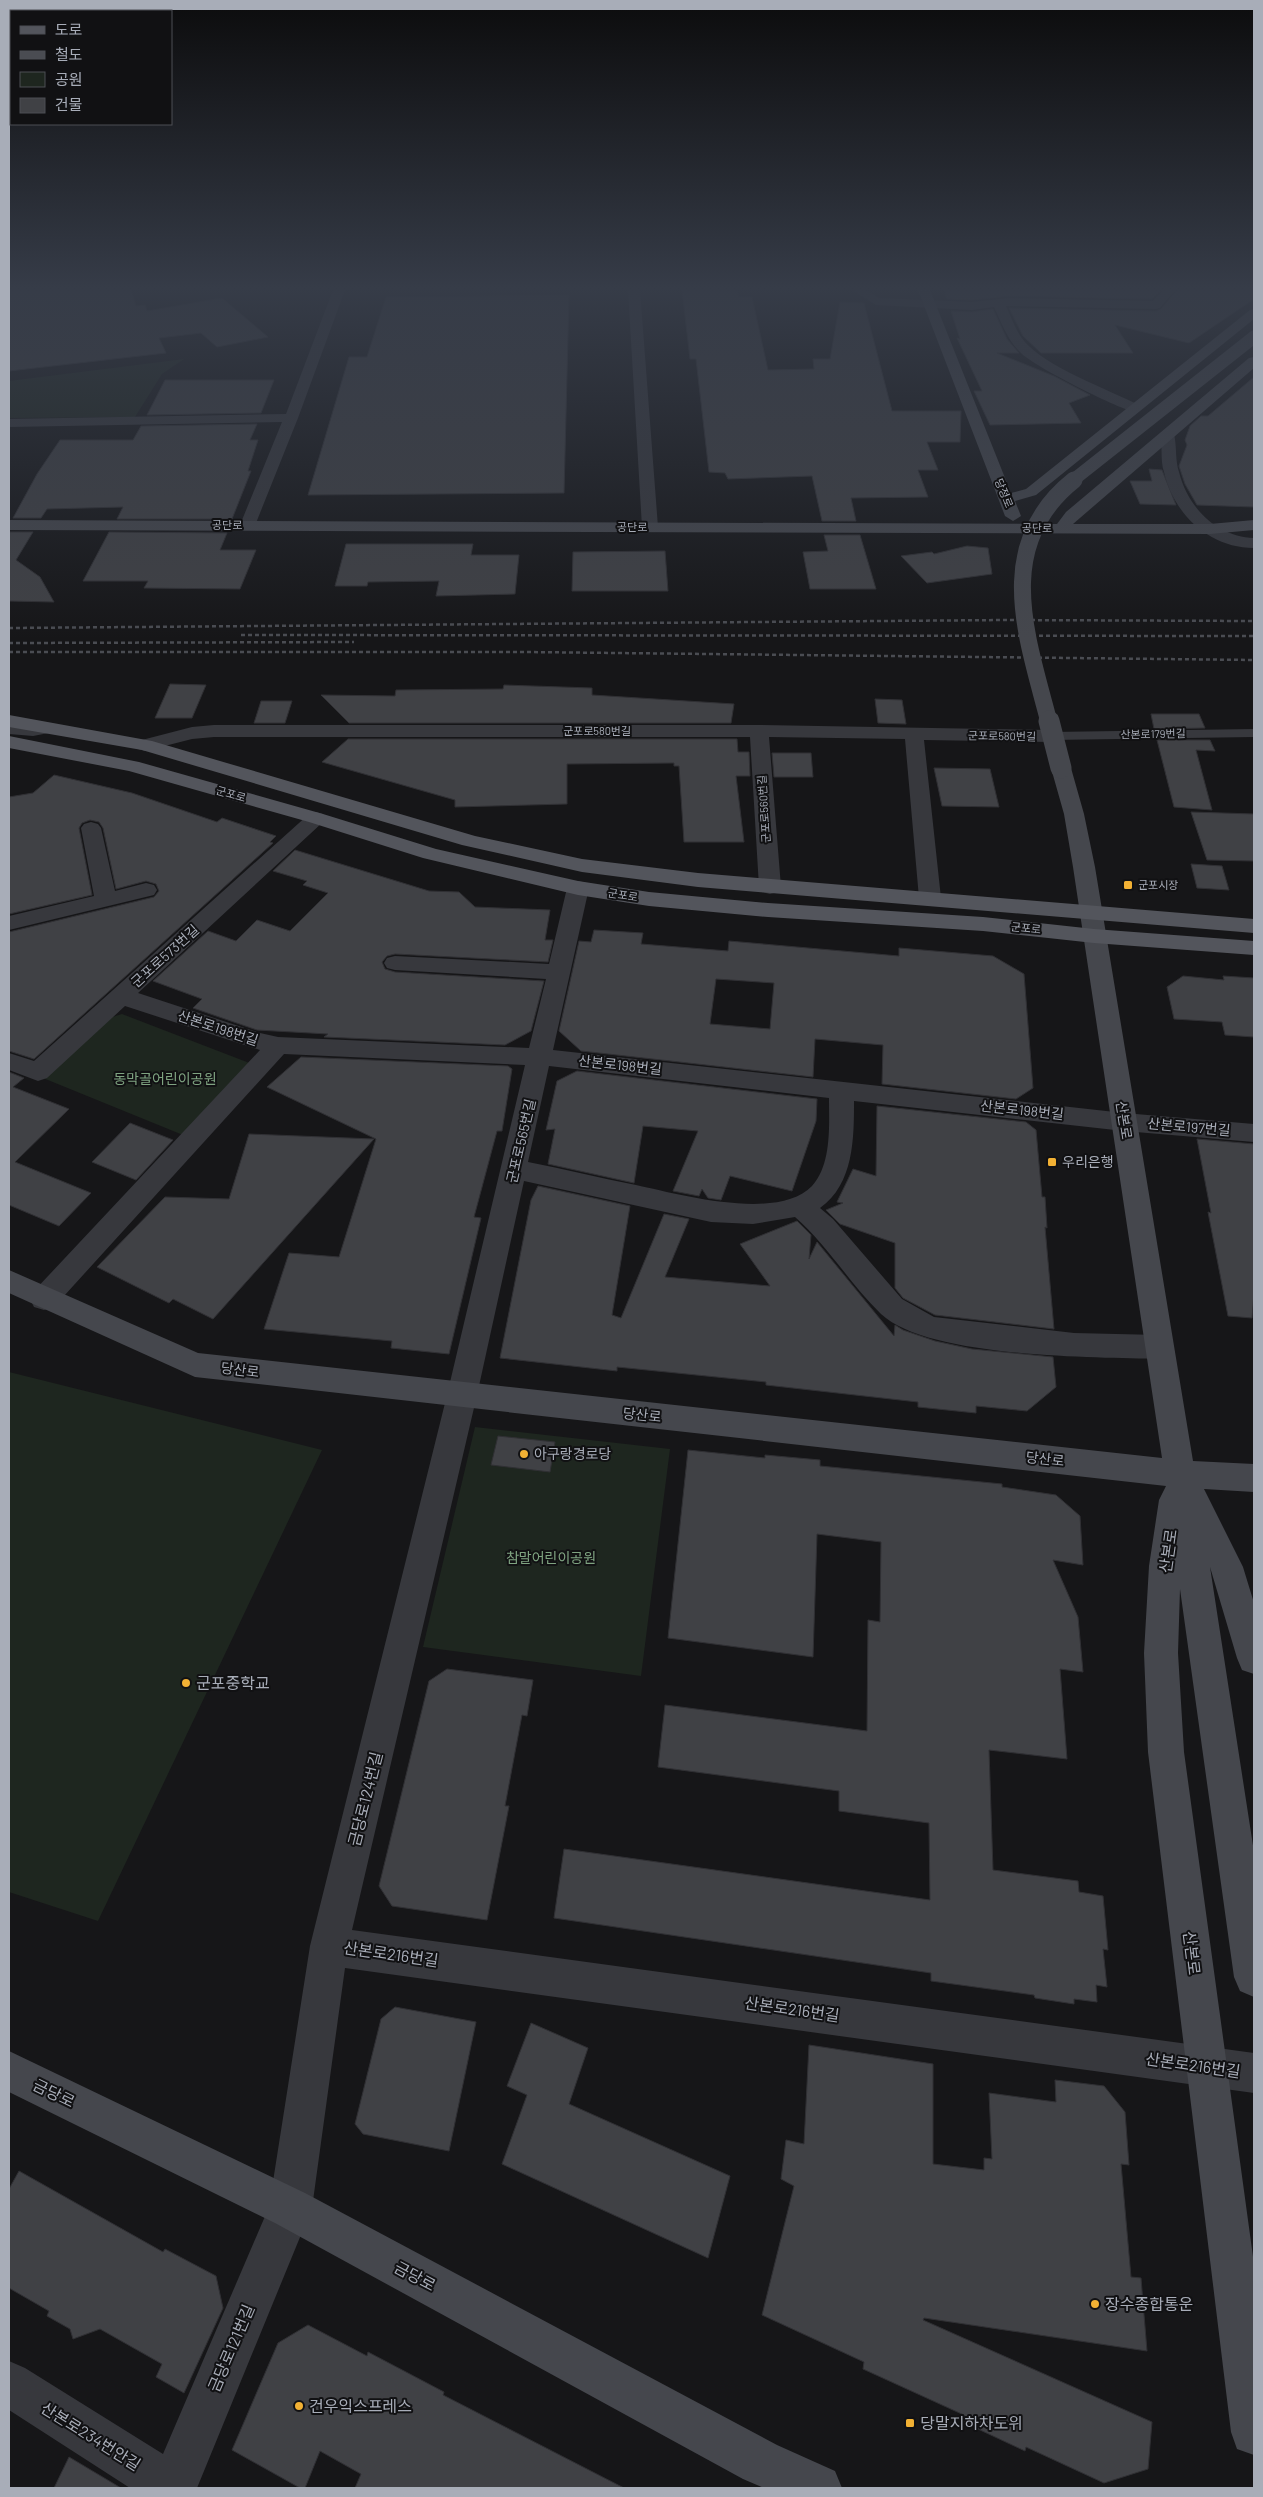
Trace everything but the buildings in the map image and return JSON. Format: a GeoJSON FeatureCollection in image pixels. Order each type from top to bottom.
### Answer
{"type":"FeatureCollection","features":[{"type":"Feature","properties":{"kind":"main road","name":"군포로"},"geometry":{"type":"LineString","coordinates":[[9,721],[145,745],[512,853],[655,876],[770,887],[930,898],[1093,925],[1254,948]]}},
{"type":"Feature","properties":{"kind":"main road","name":"군포로"},"geometry":{"type":"LineString","coordinates":[[9,742],[132,766],[316,818],[430,854],[578,888],[649,899],[768,910],[983,924],[1254,926]]}},
{"type":"Feature","properties":{"kind":"main road"},"geometry":{"type":"LineString","coordinates":[[430,854],[455,856],[510,866],[514,865],[517,860],[512,853]]}},
{"type":"Feature","properties":{"kind":"street"},"geometry":{"type":"LineString","coordinates":[[248,525],[295,407]]}},
{"type":"Feature","properties":{"kind":"street"},"geometry":{"type":"LineString","coordinates":[[642,407],[650,527]]}},
{"type":"Feature","properties":{"kind":"street","name":"당정로"},"geometry":{"type":"LineString","coordinates":[[969,407],[1018,528]]}},
{"type":"Feature","properties":{"kind":"street"},"geometry":{"type":"LineString","coordinates":[[1006,499],[1031,492],[1134,408],[1131,407]]}},
{"type":"Feature","properties":{"kind":"street","name":"산본로"},"geometry":{"type":"LineString","coordinates":[[1166,407],[1065,487],[1042,511],[1025,553],[1021,576],[1021,597],[1034,668],[1074,814],[1093,925],[1180,1474],[1254,1977]]}},
{"type":"Feature","properties":{"kind":"street"},"geometry":{"type":"LineString","coordinates":[[1062,528],[1072,515],[1200,407]]}},
{"type":"Feature","properties":{"kind":"street"},"geometry":{"type":"LineString","coordinates":[[9,423],[291,418]]}},
{"type":"Feature","properties":{"kind":"street"},"geometry":{"type":"LineString","coordinates":[[1167,434],[1171,446],[1170,471],[1180,496],[1190,510],[1210,529],[1228,540],[1254,544]]}},
{"type":"Feature","properties":{"kind":"street"},"geometry":{"type":"LineString","coordinates":[[1053,474],[1050,481],[1053,486],[1060,490],[1079,493],[1102,490]]}},
{"type":"Feature","properties":{"kind":"street"},"geometry":{"type":"LineString","coordinates":[[1102,490],[1105,509],[1128,521],[1162,529]]}},
{"type":"Feature","properties":{"kind":"street","name":"공단로"},"geometry":{"type":"LineString","coordinates":[[9,524],[1162,529],[1210,529],[1254,525]]}},
{"type":"Feature","properties":{"kind":"street"},"geometry":{"type":"LineString","coordinates":[[9,728],[33,730],[48,728]]}},
{"type":"Feature","properties":{"kind":"street","name":"군포로580번길"},"geometry":{"type":"LineString","coordinates":[[145,745],[214,730],[759,731],[1051,736]]}},
{"type":"Feature","properties":{"kind":"street","name":"군포로560번길"},"geometry":{"type":"LineString","coordinates":[[759,731],[770,887]]}},
{"type":"Feature","properties":{"kind":"street"},"geometry":{"type":"LineString","coordinates":[[914,734],[930,898]]}},
{"type":"Feature","properties":{"kind":"street","name":"군포로573번길"},"geometry":{"type":"LineString","coordinates":[[9,1061],[38,1072],[316,818]]}},
{"type":"Feature","properties":{"kind":"street"},"geometry":{"type":"LineString","coordinates":[[91,828],[106,900]]}},
{"type":"Feature","properties":{"kind":"street","name":"군포로565번길"},"geometry":{"type":"LineString","coordinates":[[462,1395],[578,888]]}},
{"type":"Feature","properties":{"kind":"street"},"geometry":{"type":"LineString","coordinates":[[9,923],[146,890]]}},
{"type":"Feature","properties":{"kind":"street"},"geometry":{"type":"LineString","coordinates":[[396,963],[560,972]]}},
{"type":"Feature","properties":{"kind":"street","name":"산본로198번길"},"geometry":{"type":"LineString","coordinates":[[121,996],[258,1042],[278,1045],[540,1057],[1124,1122]]}},
{"type":"Feature","properties":{"kind":"street"},"geometry":{"type":"LineString","coordinates":[[44,1299],[278,1045]]}},
{"type":"Feature","properties":{"kind":"street"},"geometry":{"type":"LineString","coordinates":[[515,1169],[709,1212],[765,1212],[799,1205],[820,1194],[830,1177],[839,1150],[842,1090]]}},
{"type":"Feature","properties":{"kind":"street","name":"산본로197번길"},"geometry":{"type":"LineString","coordinates":[[1124,1122],[1254,1133]]}},
{"type":"Feature","properties":{"kind":"street"},"geometry":{"type":"LineString","coordinates":[[799,1205],[823,1226],[892,1307],[926,1326],[943,1331],[1074,1345],[1159,1347]]}},
{"type":"Feature","properties":{"kind":"street","name":"당산로"},"geometry":{"type":"LineString","coordinates":[[9,1281],[44,1299],[195,1364],[1180,1474],[1254,1478]]}},
{"type":"Feature","properties":{"kind":"street","name":"금당로124번길"},"geometry":{"type":"LineString","coordinates":[[290,2208],[329,1946],[462,1395]]}},
{"type":"Feature","properties":{"kind":"street","name":"산본로"},"geometry":{"type":"LineString","coordinates":[[1180,1474],[1227,1567],[1254,1658]]}},
{"type":"Feature","properties":{"kind":"street","name":"산본로"},"geometry":{"type":"LineString","coordinates":[[1180,1474],[1165,1566],[1162,1652],[1166,1752],[1254,2432]]}},
{"type":"Feature","properties":{"kind":"street","name":"산본로216번길"},"geometry":{"type":"LineString","coordinates":[[329,1946],[1254,2073]]}},
{"type":"Feature","properties":{"kind":"street","name":"금당로"},"geometry":{"type":"LineString","coordinates":[[9,2071],[290,2208],[757,2475],[818,2488]]}},
{"type":"Feature","properties":{"kind":"street","name":"금당로121번길"},"geometry":{"type":"LineString","coordinates":[[172,2488],[290,2208]]}},
{"type":"Feature","properties":{"kind":"street","name":"산본로234번안길"},"geometry":{"type":"LineString","coordinates":[[9,2384],[172,2488]]}},
{"type":"Feature","properties":{"kind":"lane","name":"산본로179번길"},"geometry":{"type":"LineString","coordinates":[[1051,736],[1254,733]]}},
{"type":"Feature","properties":{"kind":"green space"},"geometry":{"type":"Polygon","coordinates":[[[9,407],[142,407],[135,417],[9,418],[9,407]]]}},
{"type":"Feature","properties":{"kind":"green space","name":"동막골어린이공원"},"geometry":{"type":"Polygon","coordinates":[[[122,1014],[252,1064],[183,1135],[43,1078],[109,1018],[122,1014]]]}},
{"type":"Feature","properties":{"kind":"green space"},"geometry":{"type":"Polygon","coordinates":[[[9,1372],[322,1450],[98,1921],[9,1892],[9,1372]]]}},
{"type":"Feature","properties":{"kind":"green space","name":"참말어린이공원"},"geometry":{"type":"Polygon","coordinates":[[[475,1427],[670,1449],[641,1676],[423,1647],[475,1427]]]}},
{"type":"Feature","properties":{"kind":"railway"},"geometry":{"type":"LineString","coordinates":[[9,628],[1005,620],[1254,621]]}},
{"type":"Feature","properties":{"kind":"railway"},"geometry":{"type":"LineString","coordinates":[[241,635],[1254,636]]}},
{"type":"Feature","properties":{"kind":"railway"},"geometry":{"type":"LineString","coordinates":[[9,643],[354,642]]}},
{"type":"Feature","properties":{"kind":"railway"},"geometry":{"type":"LineString","coordinates":[[9,652],[525,652],[1254,660]]}},
{"type":"Feature","properties":{"kind":"place","name":"군포시장"},"geometry":{"type":"Point","coordinates":[1128,885]}},
{"type":"Feature","properties":{"kind":"place","name":"우리은행"},"geometry":{"type":"Point","coordinates":[1052,1162]}},
{"type":"Feature","properties":{"kind":"place","name":"아구랑경로당"},"geometry":{"type":"Point","coordinates":[524,1454]}},
{"type":"Feature","properties":{"kind":"place","name":"군포중학교"},"geometry":{"type":"Point","coordinates":[186,1683]}},
{"type":"Feature","properties":{"kind":"place","name":"장수종합통운"},"geometry":{"type":"Point","coordinates":[1095,2304]}},
{"type":"Feature","properties":{"kind":"place","name":"건우익스프레스"},"geometry":{"type":"Point","coordinates":[299,2406]}},
{"type":"Feature","properties":{"kind":"place","name":"당말지하차도위"},"geometry":{"type":"Point","coordinates":[910,2423]}}]}
